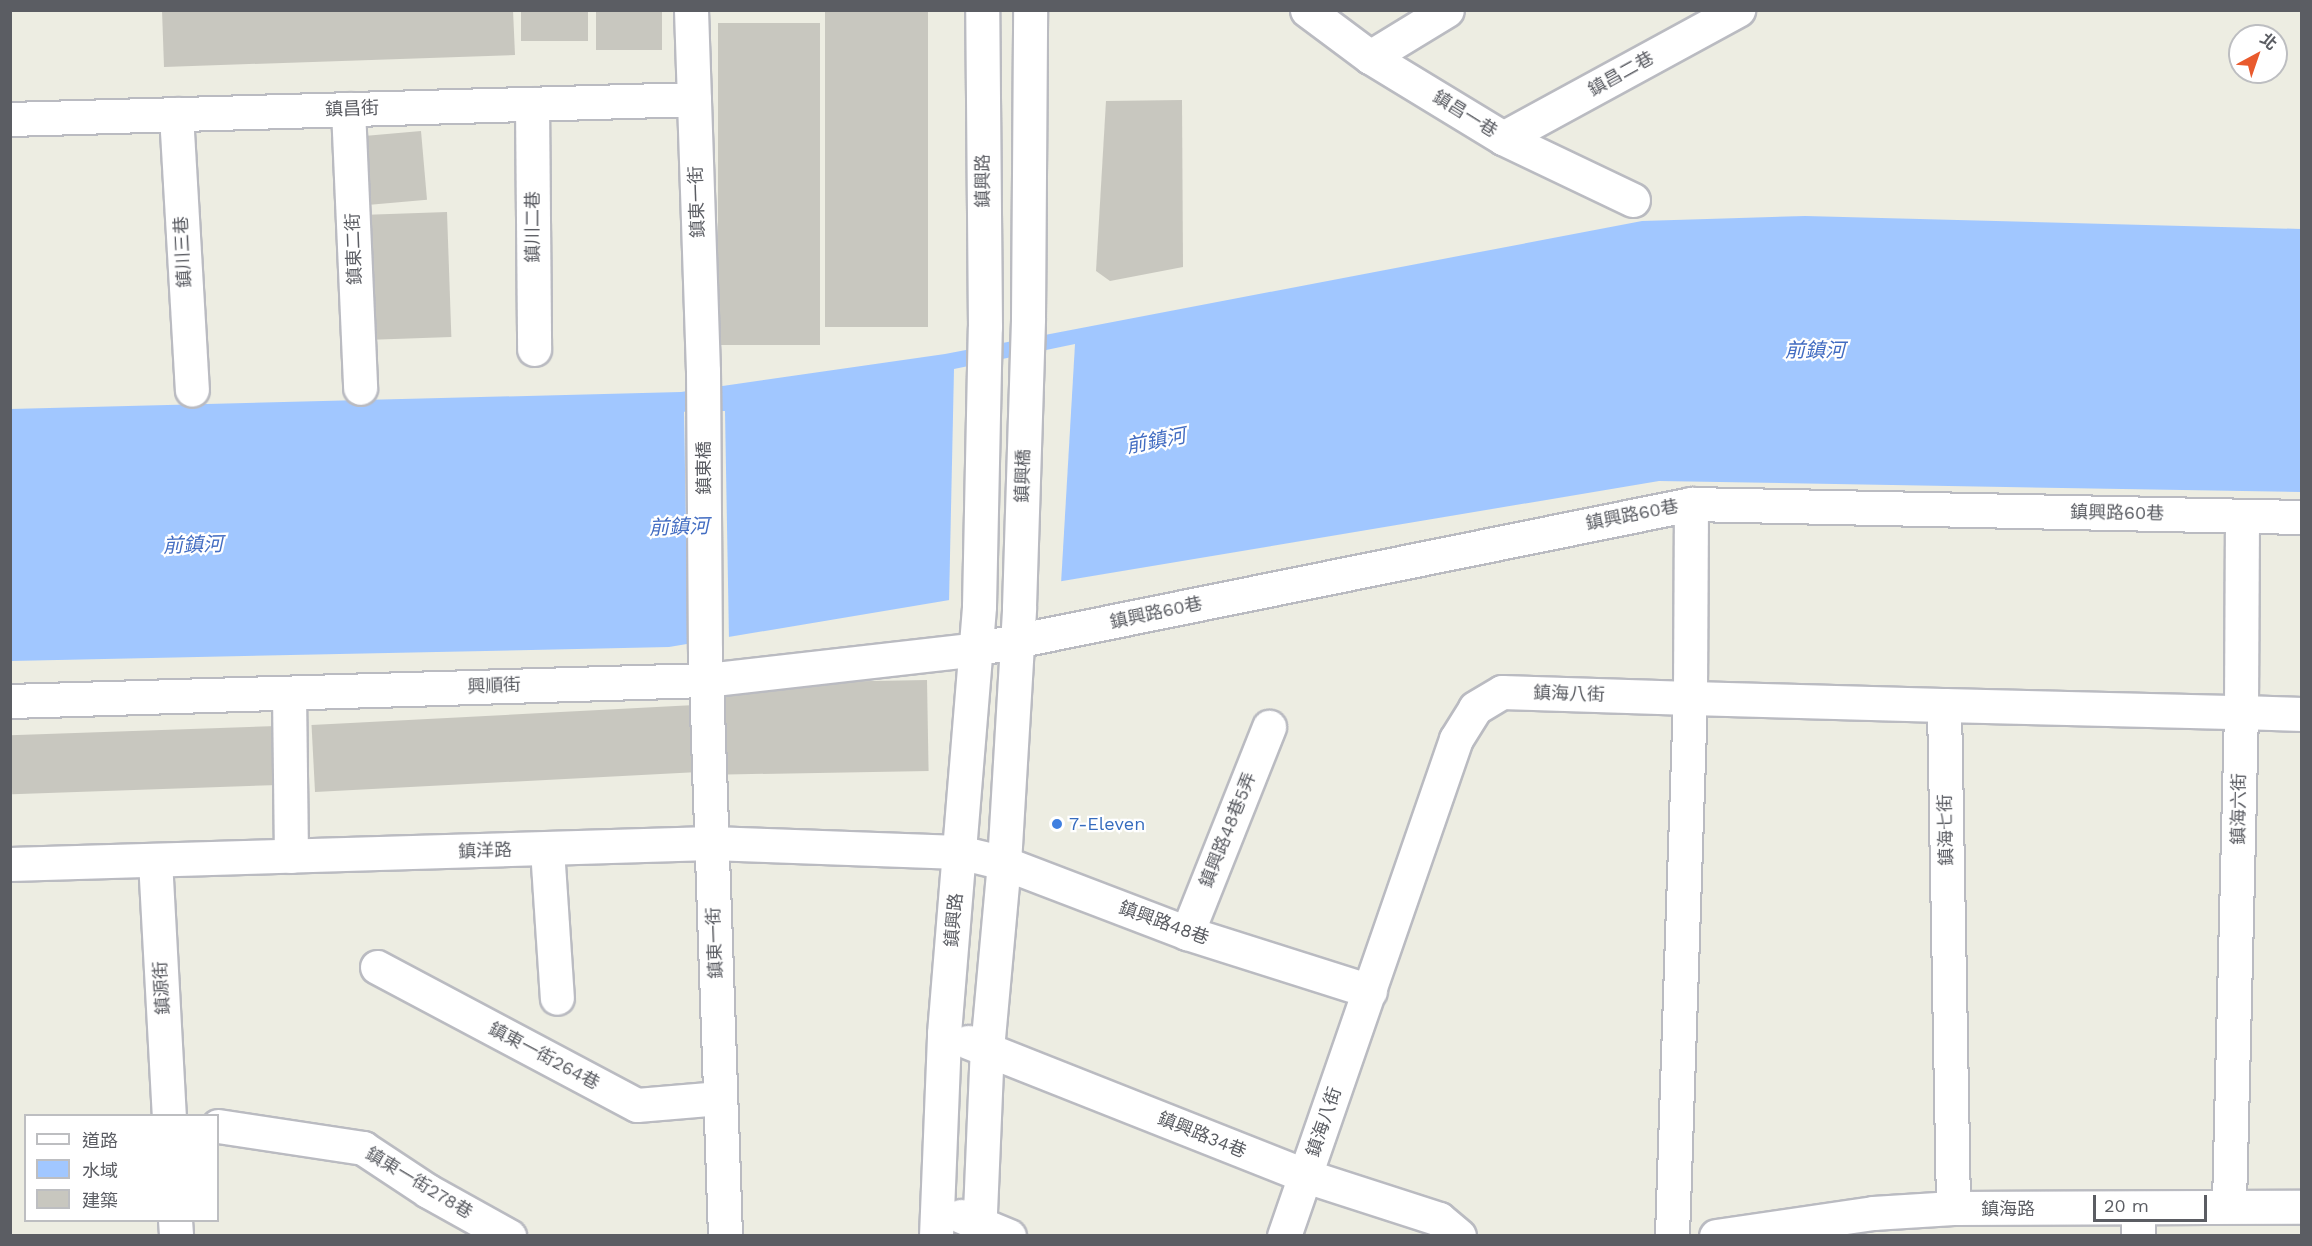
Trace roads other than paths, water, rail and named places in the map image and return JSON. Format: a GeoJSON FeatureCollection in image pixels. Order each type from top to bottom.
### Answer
{"type":"FeatureCollection","features":[{"type":"Feature","properties":{"kind":"street","name":"鎮東一街"},"geometry":{"type":"LineString","coordinates":[[691,10],[703,393]]}},
{"type":"Feature","properties":{"kind":"street","name":"鎮興路"},"geometry":{"type":"LineString","coordinates":[[936,1221],[944,1032],[979,606],[983,352],[982,10]]}},
{"type":"Feature","properties":{"kind":"street","name":"鎮興橋"},"geometry":{"type":"LineString","coordinates":[[1016,642],[1027,345],[1030,10]]}},
{"type":"Feature","properties":{"kind":"street","name":"鎮昌一巷"},"geometry":{"type":"LineString","coordinates":[[1307,10],[1370,57],[1503,138],[1633,200]]}},
{"type":"Feature","properties":{"kind":"street"},"geometry":{"type":"LineString","coordinates":[[1370,57],[1447,10]]}},
{"type":"Feature","properties":{"kind":"street","name":"鎮昌二巷"},"geometry":{"type":"LineString","coordinates":[[1503,138],[1738,10]]}},
{"type":"Feature","properties":{"kind":"street","name":"鎮昌街"},"geometry":{"type":"LineString","coordinates":[[10,118],[694,99]]}},
{"type":"Feature","properties":{"kind":"street","name":"鎮川二巷"},"geometry":{"type":"LineString","coordinates":[[532,104],[534,350]]}},
{"type":"Feature","properties":{"kind":"street","name":"鎮東二街"},"geometry":{"type":"LineString","coordinates":[[348,109],[360,388]]}},
{"type":"Feature","properties":{"kind":"street","name":"鎮川三巷"},"geometry":{"type":"LineString","coordinates":[[176,114],[192,390]]}},
{"type":"Feature","properties":{"kind":"street","name":"鎮東橋"},"geometry":{"type":"LineString","coordinates":[[703,393],[705,666]]}},
{"type":"Feature","properties":{"kind":"street"},"geometry":{"type":"LineString","coordinates":[[1672,1236],[1690,698],[1691,504]]}},
{"type":"Feature","properties":{"kind":"street","name":"鎮興路60巷"},"geometry":{"type":"LineString","coordinates":[[976,649],[1691,504],[2301,517]]}},
{"type":"Feature","properties":{"kind":"street","name":"鎮海六街"},"geometry":{"type":"LineString","coordinates":[[2229,1204],[2241,712],[2242,516]]}},
{"type":"Feature","properties":{"kind":"street"},"geometry":{"type":"LineString","coordinates":[[979,1230],[987,1049],[1004,863],[1016,642]]}},
{"type":"Feature","properties":{"kind":"street","name":"興順街"},"geometry":{"type":"LineString","coordinates":[[10,701],[290,693],[976,649]]}},
{"type":"Feature","properties":{"kind":"street","name":"鎮東一街"},"geometry":{"type":"LineString","coordinates":[[705,666],[725,1236]]}},
{"type":"Feature","properties":{"kind":"street","name":"鎮海八街"},"geometry":{"type":"LineString","coordinates":[[1284,1236],[1456,739],[1475,708],[1502,692],[1690,698]]}},
{"type":"Feature","properties":{"kind":"street"},"geometry":{"type":"LineString","coordinates":[[290,693],[291,856]]}},
{"type":"Feature","properties":{"kind":"street"},"geometry":{"type":"LineString","coordinates":[[1690,698],[2301,714]]}},
{"type":"Feature","properties":{"kind":"street","name":"鎮海七街"},"geometry":{"type":"LineString","coordinates":[[1944,705],[1953,1208]]}},
{"type":"Feature","properties":{"kind":"street","name":"鎮興路48巷5弄"},"geometry":{"type":"LineString","coordinates":[[1187,933],[1269,727]]}},
{"type":"Feature","properties":{"kind":"street","name":"鎮洋路"},"geometry":{"type":"LineString","coordinates":[[10,864],[711,843],[959,852]]}},
{"type":"Feature","properties":{"kind":"street"},"geometry":{"type":"LineString","coordinates":[[547,849],[557,998]]}},
{"type":"Feature","properties":{"kind":"street","name":"鎮興路48巷"},"geometry":{"type":"LineString","coordinates":[[959,852],[1004,863],[1187,933],[1370,991]]}},
{"type":"Feature","properties":{"kind":"street","name":"鎮源街"},"geometry":{"type":"LineString","coordinates":[[155,861],[169,1114]]}},
{"type":"Feature","properties":{"kind":"street","name":"鎮東一街264巷"},"geometry":{"type":"LineString","coordinates":[[377,967],[637,1105],[720,1098]]}},
{"type":"Feature","properties":{"kind":"street","name":"鎮興路34巷"},"geometry":{"type":"LineString","coordinates":[[944,1032],[1306,1176],[1438,1220],[1459,1236]]}},
{"type":"Feature","properties":{"kind":"street","name":"鎮東一街278巷"},"geometry":{"type":"LineString","coordinates":[[219,1126],[363,1148],[428,1191],[509,1236]]}},
{"type":"Feature","properties":{"kind":"street","name":"鎮海路"},"geometry":{"type":"LineString","coordinates":[[1716,1236],[1832,1227],[1953,1208],[2005,1223],[2138,1222],[2229,1204],[2301,1207]]}},
{"type":"Feature","properties":{"kind":"street"},"geometry":{"type":"LineString","coordinates":[[936,1221],[1009,1236]]}},
{"type":"Feature","properties":{"kind":"water","name":"前鎮河"},"geometry":{"type":"Polygon","coordinates":[[[1805,216],[2301,229],[2301,492],[1659,481],[669,647],[11,661],[10,409],[681,392],[945,354],[1642,221],[1805,216]]]}},
{"type":"Feature","properties":{"kind":"place","name":"7-Eleven"},"geometry":{"type":"Point","coordinates":[1057,824]}}]}
